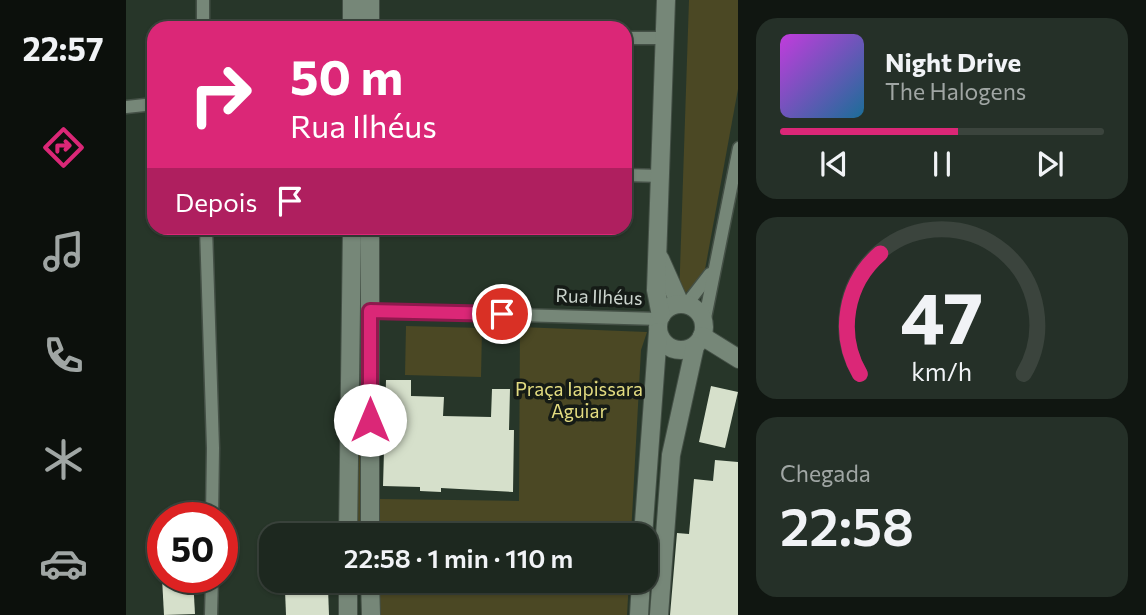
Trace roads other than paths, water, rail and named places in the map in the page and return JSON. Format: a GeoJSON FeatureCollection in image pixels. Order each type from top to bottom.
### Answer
{"type":"FeatureCollection","features":[{"type":"Feature","properties":{"kind":"main road"},"geometry":{"type":"LineString","coordinates":[[352,0],[352,21]]}},
{"type":"Feature","properties":{"kind":"main road"},"geometry":{"type":"LineString","coordinates":[[370,0],[370,21]]}},
{"type":"Feature","properties":{"kind":"main road"},"geometry":{"type":"LineString","coordinates":[[666,0],[656,290],[664,343],[676,350],[700,335]]}},
{"type":"Feature","properties":{"kind":"main road"},"geometry":{"type":"LineString","coordinates":[[348,523],[352,235]]}},
{"type":"Feature","properties":{"kind":"main road"},"geometry":{"type":"LineString","coordinates":[[353,235],[359,254],[360,303],[370,311]]}},
{"type":"Feature","properties":{"kind":"main road"},"geometry":{"type":"LineString","coordinates":[[370,235],[370,523]]}},
{"type":"Feature","properties":{"kind":"main road"},"geometry":{"type":"LineString","coordinates":[[658,256],[683,304],[698,311],[700,335],[671,455],[659,615]]}},
{"type":"Feature","properties":{"kind":"main road"},"geometry":{"type":"LineString","coordinates":[[644,523],[660,322],[667,308],[683,304]]}},
{"type":"Feature","properties":{"kind":"main road"},"geometry":{"type":"LineString","coordinates":[[700,335],[738,359]]}},
{"type":"Feature","properties":{"kind":"main road"},"geometry":{"type":"LineString","coordinates":[[348,593],[348,615]]}},
{"type":"Feature","properties":{"kind":"main road"},"geometry":{"type":"LineString","coordinates":[[370,593],[370,615]]}},
{"type":"Feature","properties":{"kind":"main road"},"geometry":{"type":"LineString","coordinates":[[639,615],[640,593]]}},
{"type":"Feature","properties":{"kind":"street"},"geometry":{"type":"LineString","coordinates":[[203,0],[203,21]]}},
{"type":"Feature","properties":{"kind":"street"},"geometry":{"type":"LineString","coordinates":[[632,38],[665,38]]}},
{"type":"Feature","properties":{"kind":"street"},"geometry":{"type":"LineString","coordinates":[[126,107],[147,105]]}},
{"type":"Feature","properties":{"kind":"street"},"geometry":{"type":"LineString","coordinates":[[700,335],[738,148]]}},
{"type":"Feature","properties":{"kind":"street"},"geometry":{"type":"LineString","coordinates":[[632,175],[662,176]]}},
{"type":"Feature","properties":{"kind":"street"},"geometry":{"type":"LineString","coordinates":[[206,235],[214,448],[212,502]]}},
{"type":"Feature","properties":{"kind":"street"},"geometry":{"type":"LineString","coordinates":[[683,304],[712,271]]}},
{"type":"Feature","properties":{"kind":"street","name":"Rua Ilhéus"},"geometry":{"type":"LineString","coordinates":[[370,311],[660,322]]}},
{"type":"Feature","properties":{"kind":"street"},"geometry":{"type":"LineString","coordinates":[[211,615],[212,593]]}},
{"type":"Feature","properties":{"kind":"park label","name":"Praça Iapissara Aguiar"},"geometry":{"type":"Point","coordinates":[579,399]}}]}
